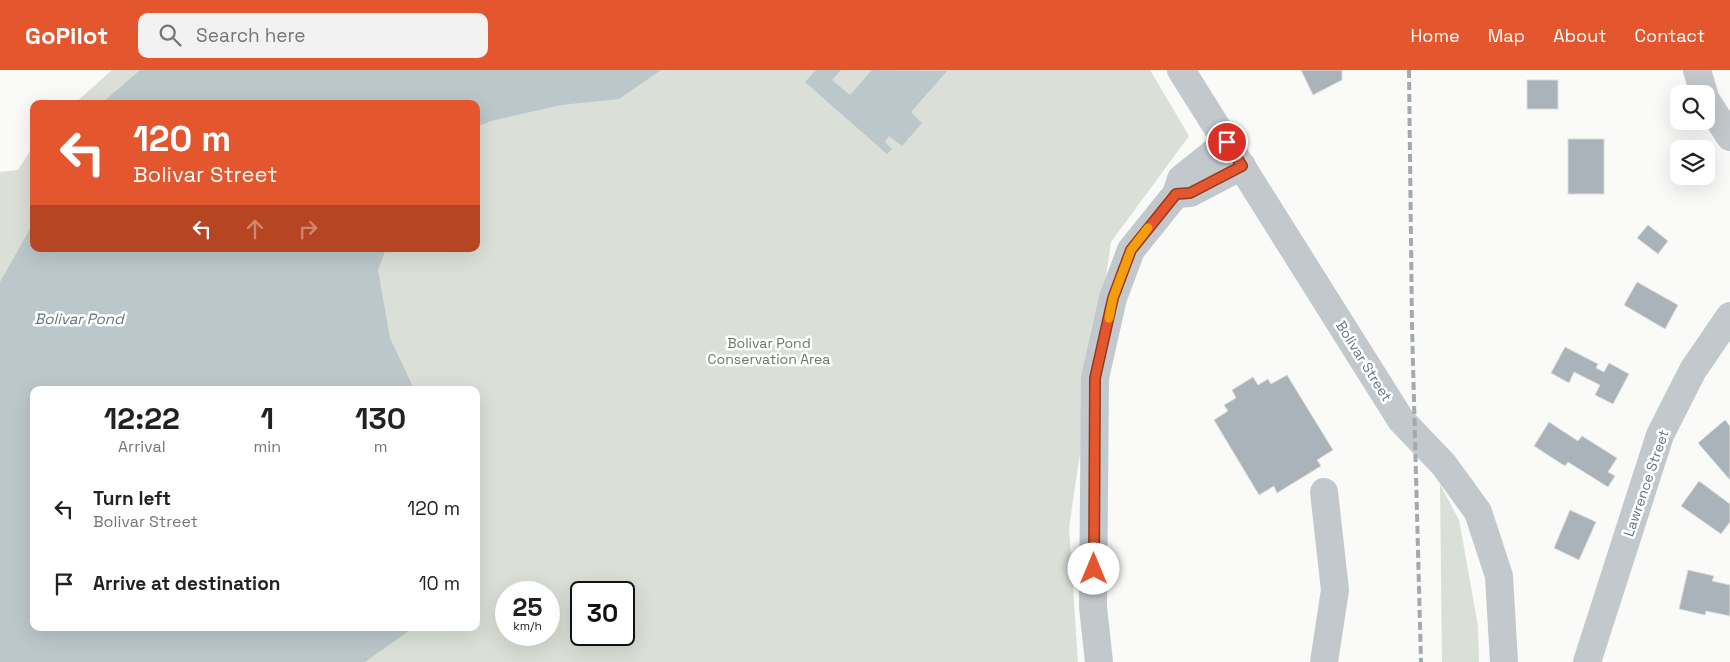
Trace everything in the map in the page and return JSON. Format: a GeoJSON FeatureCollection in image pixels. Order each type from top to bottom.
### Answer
{"type":"FeatureCollection","features":[{"type":"Feature","properties":{"kind":"street","name":"Bolivar Street"},"geometry":{"type":"LineString","coordinates":[[1181,70],[1400,420],[1444,465],[1478,512],[1498,576],[1504,662]]}},
{"type":"Feature","properties":{"kind":"street"},"geometry":{"type":"LineString","coordinates":[[1697,70],[1701,85]]}},
{"type":"Feature","properties":{"kind":"street"},"geometry":{"type":"LineString","coordinates":[[1715,114],[1730,137]]}},
{"type":"Feature","properties":{"kind":"street"},"geometry":{"type":"LineString","coordinates":[[1099,662],[1093,607],[1095,378],[1113,298],[1131,250],[1176,194],[1181,179],[1227,142]]}},
{"type":"Feature","properties":{"kind":"street"},"geometry":{"type":"LineString","coordinates":[[1176,194],[1190,193],[1242,166]]}},
{"type":"Feature","properties":{"kind":"street","name":"Lawrence Street"},"geometry":{"type":"LineString","coordinates":[[1587,662],[1660,435],[1693,370],[1730,316]]}},
{"type":"Feature","properties":{"kind":"street"},"geometry":{"type":"LineString","coordinates":[[1324,492],[1335,590],[1324,662]]}},
{"type":"Feature","properties":{"kind":"green space","name":"Bolivar Pond Conservation Area"},"geometry":{"type":"Polygon","coordinates":[[[112,70],[1150,70],[1189,136],[1111,242],[1069,528],[1078,662],[0,662],[0,172],[18,170],[30,151],[30,252],[480,252],[480,100],[78,100],[112,70]]]}},
{"type":"Feature","properties":{"kind":"green space"},"geometry":{"type":"Polygon","coordinates":[[[1440,484],[1459,520],[1478,626],[1479,662],[1442,662],[1440,484]]]}},
{"type":"Feature","properties":{"kind":"water"},"geometry":{"type":"Polygon","coordinates":[[[140,70],[661,70],[619,99],[561,105],[491,121],[480,125],[480,100],[106,100],[140,70]]]}},
{"type":"Feature","properties":{"kind":"water"},"geometry":{"type":"Polygon","coordinates":[[[816,70],[841,70],[832,80],[850,95],[872,70],[947,71],[911,112],[922,123],[902,146],[889,136],[885,142],[892,149],[887,154],[805,82],[816,70]]]}},
{"type":"Feature","properties":{"kind":"water","name":"Bolivar Pond"},"geometry":{"type":"Polygon","coordinates":[[[30,229],[30,252],[385,252],[378,270],[390,338],[413,386],[30,386],[30,631],[409,631],[365,662],[0,662],[0,282],[30,229]]]}},
{"type":"Feature","properties":{"kind":"building"},"geometry":{"type":"Polygon","coordinates":[[[1301,70],[1342,70],[1342,80],[1313,95],[1301,70]]]}},
{"type":"Feature","properties":{"kind":"building"},"geometry":{"type":"Polygon","coordinates":[[[1527,80],[1558,80],[1558,109],[1527,109],[1527,80]]]}},
{"type":"Feature","properties":{"kind":"building"},"geometry":{"type":"Polygon","coordinates":[[[1568,139],[1604,139],[1604,194],[1568,194],[1568,139]]]}},
{"type":"Feature","properties":{"kind":"building"},"geometry":{"type":"Polygon","coordinates":[[[1648,225],[1668,241],[1658,254],[1637,238],[1648,225]]]}},
{"type":"Feature","properties":{"kind":"building"},"geometry":{"type":"Polygon","coordinates":[[[1637,282],[1678,305],[1665,329],[1624,305],[1637,282]]]}},
{"type":"Feature","properties":{"kind":"building"},"geometry":{"type":"Polygon","coordinates":[[[1565,347],[1598,364],[1596,368],[1604,372],[1609,363],[1629,374],[1613,404],[1595,395],[1600,385],[1574,372],[1569,383],[1551,373],[1565,347]]]}},
{"type":"Feature","properties":{"kind":"building"},"geometry":{"type":"Polygon","coordinates":[[[1287,375],[1333,450],[1317,460],[1321,466],[1277,493],[1274,486],[1259,495],[1214,420],[1228,411],[1224,405],[1236,398],[1232,390],[1253,377],[1258,385],[1268,379],[1271,384],[1287,375]]]}},
{"type":"Feature","properties":{"kind":"building"},"geometry":{"type":"Polygon","coordinates":[[[1725,420],[1730,426],[1730,480],[1698,443],[1725,420]]]}},
{"type":"Feature","properties":{"kind":"building"},"geometry":{"type":"Polygon","coordinates":[[[1549,422],[1578,441],[1582,436],[1617,458],[1608,472],[1615,476],[1608,487],[1568,462],[1565,466],[1534,446],[1549,422]]]}},
{"type":"Feature","properties":{"kind":"building"},"geometry":{"type":"Polygon","coordinates":[[[1699,481],[1730,504],[1730,522],[1721,534],[1681,506],[1699,481]]]}},
{"type":"Feature","properties":{"kind":"building"},"geometry":{"type":"Polygon","coordinates":[[[1570,510],[1596,522],[1579,560],[1554,548],[1570,510]]]}},
{"type":"Feature","properties":{"kind":"building"},"geometry":{"type":"Polygon","coordinates":[[[1688,570],[1714,576],[1712,581],[1730,585],[1730,616],[1706,611],[1705,615],[1679,609],[1688,570]]]}},
{"type":"Feature","properties":{"kind":"railway"},"geometry":{"type":"LineString","coordinates":[[1409,70],[1412,326],[1421,662]]}},
{"type":"Feature","properties":{"kind":"slow traffic"},"geometry":{"type":"LineString","coordinates":[[1109,318],[1113,298],[1131,250],[1148,228]]}},
{"type":"Feature","properties":{"kind":"route"},"geometry":{"type":"LineString","coordinates":[[1094,569],[1095,378],[1113,298],[1131,250],[1166,204],[1176,194],[1190,193],[1242,166],[1227,142]]}}]}
